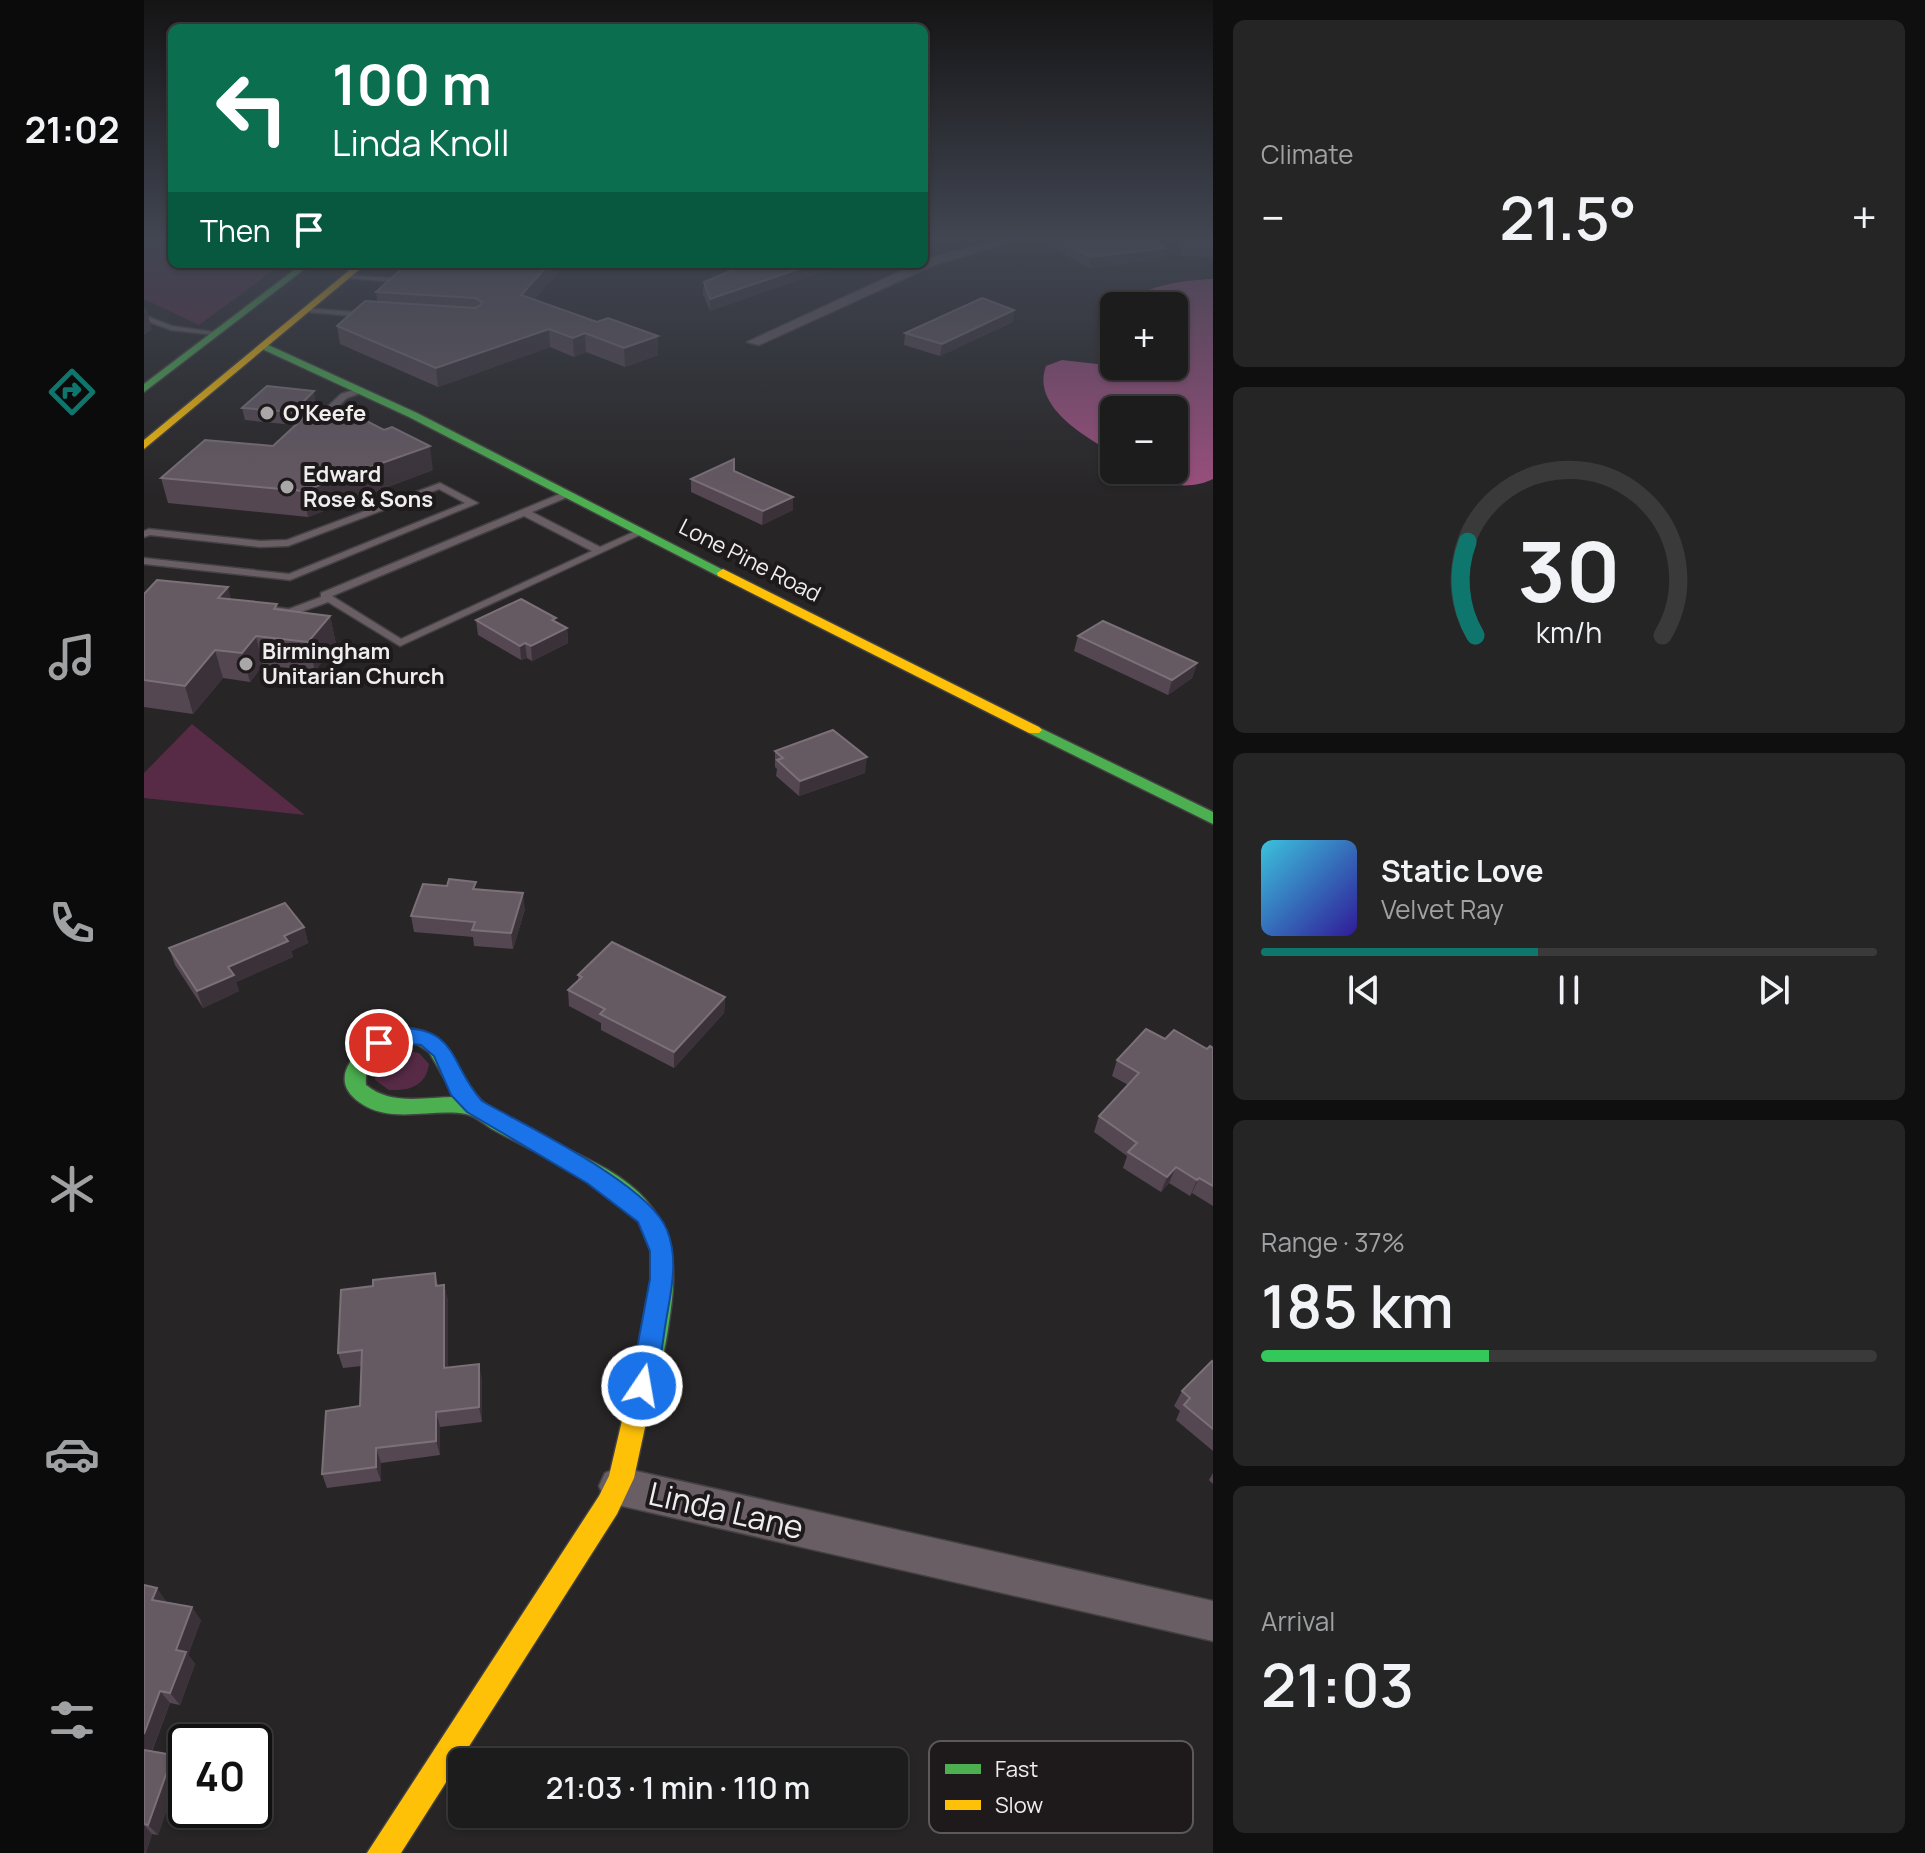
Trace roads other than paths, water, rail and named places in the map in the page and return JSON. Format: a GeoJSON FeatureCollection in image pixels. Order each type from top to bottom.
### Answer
{"type":"FeatureCollection","features":[{"type":"Feature","properties":{"kind":"street"},"geometry":{"type":"LineString","coordinates":[[144,389],[225,325]]}},
{"type":"Feature","properties":{"kind":"street"},"geometry":{"type":"LineString","coordinates":[[144,446],[288,325]]}},
{"type":"Feature","properties":{"kind":"street"},"geometry":{"type":"LineString","coordinates":[[754,342],[791,325]]}},
{"type":"Feature","properties":{"kind":"street","name":"Lone Pine Road"},"geometry":{"type":"LineString","coordinates":[[222,328],[360,390],[1028,729],[1213,819]]}},
{"type":"Feature","properties":{"kind":"street"},"geometry":{"type":"LineString","coordinates":[[475,1107],[449,1103],[391,1106],[376,1103],[355,1087],[354,1075],[367,1052],[379,1043],[396,1036],[414,1035],[428,1040],[443,1051],[459,1089],[475,1107],[625,1197],[646,1215],[657,1231],[662,1251],[662,1279],[642,1386],[618,1486]]}},
{"type":"Feature","properties":{"kind":"street","name":"Linda Lane"},"geometry":{"type":"LineString","coordinates":[[383,1853],[573,1562],[618,1486],[1213,1621]]}},
{"type":"Feature","properties":{"kind":"lane"},"geometry":{"type":"LineString","coordinates":[[165,325],[222,328]]}},
{"type":"Feature","properties":{"kind":"lane"},"geometry":{"type":"LineString","coordinates":[[306,433],[344,396],[360,390]]}},
{"type":"Feature","properties":{"kind":"lane"},"geometry":{"type":"LineString","coordinates":[[144,561],[290,577],[473,503],[440,486],[304,539],[279,544],[145,535]]}},
{"type":"Feature","properties":{"kind":"lane"},"geometry":{"type":"LineString","coordinates":[[567,494],[325,595],[400,643],[641,532]]}},
{"type":"Feature","properties":{"kind":"lane"},"geometry":{"type":"LineString","coordinates":[[524,512],[599,551]]}},
{"type":"Feature","properties":{"kind":"lane"},"geometry":{"type":"LineString","coordinates":[[261,609],[290,612],[329,598]]}},
{"type":"Feature","properties":{"kind":"place","name":"O'Keefe"},"geometry":{"type":"Point","coordinates":[267,413]}},
{"type":"Feature","properties":{"kind":"place","name":"Edward Rose & Sons"},"geometry":{"type":"Point","coordinates":[287,487]}},
{"type":"Feature","properties":{"kind":"place","name":"Birmingham Unitarian Church"},"geometry":{"type":"Point","coordinates":[246,664]}}]}
